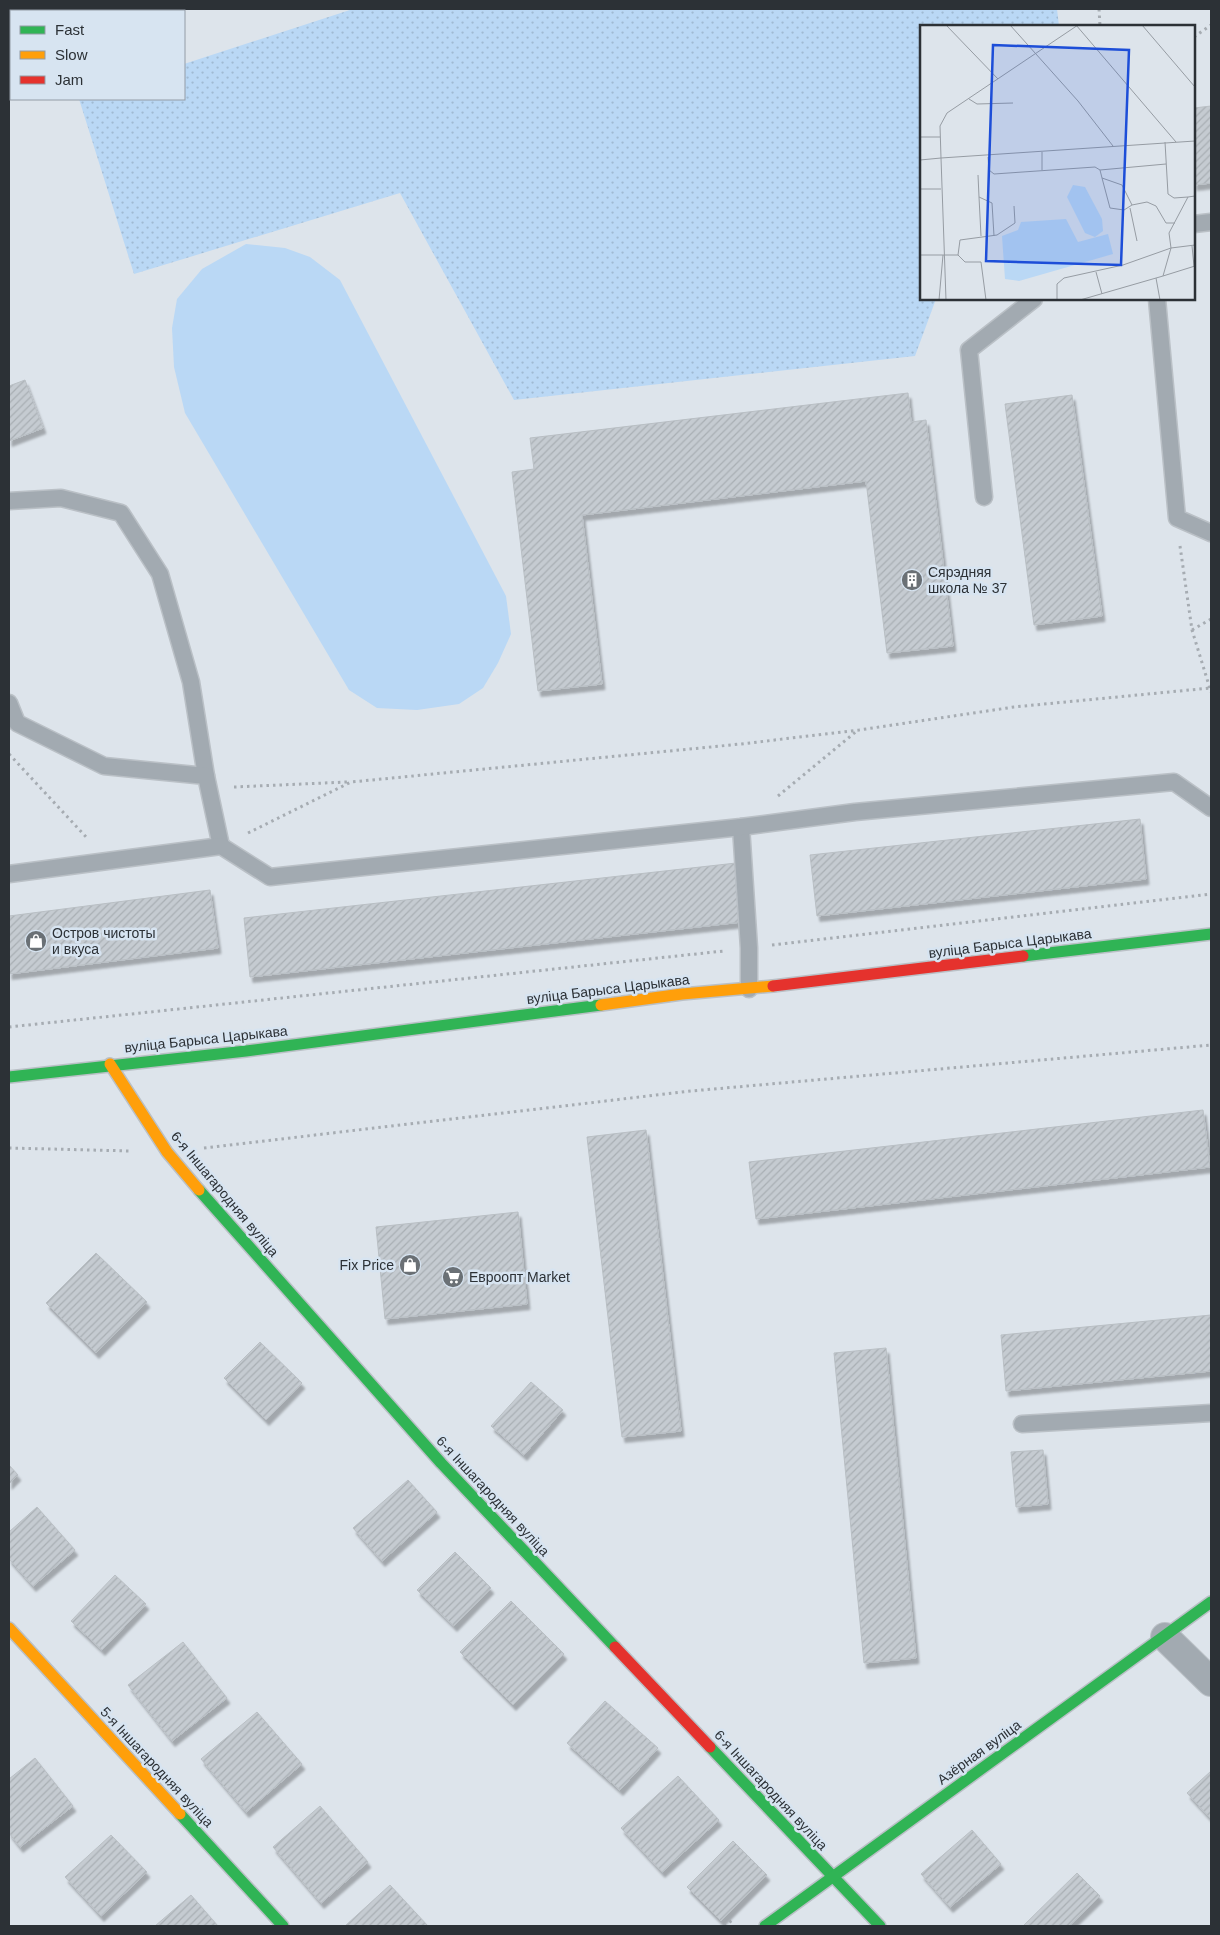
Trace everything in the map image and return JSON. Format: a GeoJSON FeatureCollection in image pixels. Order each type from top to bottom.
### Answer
{"type":"FeatureCollection","features":[{"type":"Feature","properties":{"kind":"street","name":"вуліца Барыса Царыкава"},"geometry":{"type":"LineString","coordinates":[[9,1077],[110,1064],[246,1051],[682,994],[749,989],[1211,934]]}},
{"type":"Feature","properties":{"kind":"street","name":"6-я Іншагародняя вуліца"},"geometry":{"type":"LineString","coordinates":[[110,1064],[167,1152],[218,1213],[441,1463],[880,1926]]}},
{"type":"Feature","properties":{"kind":"street","name":"Азёрная вуліца"},"geometry":{"type":"LineString","coordinates":[[765,1926],[1211,1602]]}},
{"type":"Feature","properties":{"kind":"street","name":"5-я Іншагародняя вуліца"},"geometry":{"type":"LineString","coordinates":[[9,1628],[283,1926]]}},
{"type":"Feature","properties":{"kind":"street"},"geometry":{"type":"LineString","coordinates":[[1165,1637],[1211,1682]]}},
{"type":"Feature","properties":{"kind":"lane"},"geometry":{"type":"LineString","coordinates":[[1195,224],[1211,222]]}},
{"type":"Feature","properties":{"kind":"lane"},"geometry":{"type":"LineString","coordinates":[[984,497],[970,350],[1033,300]]}},
{"type":"Feature","properties":{"kind":"lane"},"geometry":{"type":"LineString","coordinates":[[1157,300],[1177,518],[1211,533]]}},
{"type":"Feature","properties":{"kind":"lane"},"geometry":{"type":"LineString","coordinates":[[9,501],[61,498],[121,513],[160,574],[191,682],[207,782],[221,846]]}},
{"type":"Feature","properties":{"kind":"lane"},"geometry":{"type":"LineString","coordinates":[[9,703],[17,723],[104,766],[207,782]]}},
{"type":"Feature","properties":{"kind":"lane"},"geometry":{"type":"LineString","coordinates":[[9,874],[221,846],[270,877],[741,827],[855,812],[1174,782],[1211,808]]}},
{"type":"Feature","properties":{"kind":"lane"},"geometry":{"type":"LineString","coordinates":[[741,827],[749,948],[749,989]]}},
{"type":"Feature","properties":{"kind":"lane"},"geometry":{"type":"LineString","coordinates":[[1022,1424],[1211,1413]]}},
{"type":"Feature","properties":{"kind":"path"},"geometry":{"type":"LineString","coordinates":[[1098,9],[1100,25]]}},
{"type":"Feature","properties":{"kind":"path"},"geometry":{"type":"LineString","coordinates":[[1195,35],[1211,25]]}},
{"type":"Feature","properties":{"kind":"path"},"geometry":{"type":"LineString","coordinates":[[207,782],[350,782],[741,744],[858,730],[1014,707],[1211,690],[1192,630],[1177,518]]}},
{"type":"Feature","properties":{"kind":"path"},"geometry":{"type":"LineString","coordinates":[[1192,630],[1211,619]]}},
{"type":"Feature","properties":{"kind":"path"},"geometry":{"type":"LineString","coordinates":[[778,797],[858,730]]}},
{"type":"Feature","properties":{"kind":"path"},"geometry":{"type":"LineString","coordinates":[[9,754],[109,861]]}},
{"type":"Feature","properties":{"kind":"path"},"geometry":{"type":"LineString","coordinates":[[221,846],[350,782]]}},
{"type":"Feature","properties":{"kind":"path"},"geometry":{"type":"LineString","coordinates":[[9,1027],[749,948],[1211,894]]}},
{"type":"Feature","properties":{"kind":"path"},"geometry":{"type":"LineString","coordinates":[[9,1148],[167,1152],[691,1091],[1211,1046]]}},
{"type":"Feature","properties":{"kind":"shaded area"},"geometry":{"type":"Polygon","coordinates":[[[353,9],[1057,9],[1059,25],[920,25],[920,300],[936,300],[915,356],[514,400],[400,193],[134,274],[79,100],[185,100],[185,64],[353,9]]]}},
{"type":"Feature","properties":{"kind":"shaded area"},"geometry":{"type":"Polygon","coordinates":[[[246,244],[285,248],[310,257],[340,280],[506,596],[511,634],[498,663],[483,688],[459,704],[417,710],[377,708],[349,690],[185,413],[174,367],[172,328],[177,299],[202,269],[246,244]]]}},
{"type":"Feature","properties":{"kind":"building"},"geometry":{"type":"Polygon","coordinates":[[[1211,106],[1211,183],[1195,185],[1195,108],[1211,106]]]}},
{"type":"Feature","properties":{"kind":"building"},"geometry":{"type":"Polygon","coordinates":[[[25,380],[43,428],[9,441],[9,386],[25,380]]]}},
{"type":"Feature","properties":{"kind":"building","name":"Сярэдняя школа № 37"},"geometry":{"type":"Polygon","coordinates":[[[908,393],[911,422],[926,420],[953,646],[887,653],[866,481],[582,515],[602,684],[538,691],[512,472],[534,469],[530,438],[908,393]]]}},
{"type":"Feature","properties":{"kind":"building"},"geometry":{"type":"Polygon","coordinates":[[[1072,395],[1102,616],[1034,625],[1005,404],[1072,395]]]}},
{"type":"Feature","properties":{"kind":"building"},"geometry":{"type":"Polygon","coordinates":[[[1140,819],[1146,879],[817,916],[810,855],[1140,819]]]}},
{"type":"Feature","properties":{"kind":"building"},"geometry":{"type":"Polygon","coordinates":[[[736,863],[742,922],[250,977],[244,918],[736,863]]]}},
{"type":"Feature","properties":{"kind":"building"},"geometry":{"type":"Polygon","coordinates":[[[210,890],[218,948],[9,974],[9,916],[210,890]]]}},
{"type":"Feature","properties":{"kind":"building"},"geometry":{"type":"Polygon","coordinates":[[[1203,1110],[1210,1167],[756,1219],[749,1162],[1203,1110]]]}},
{"type":"Feature","properties":{"kind":"building"},"geometry":{"type":"Polygon","coordinates":[[[646,1130],[681,1431],[622,1437],[587,1137],[646,1130]]]}},
{"type":"Feature","properties":{"kind":"building","name":"Евроопт Market"},"geometry":{"type":"Polygon","coordinates":[[[518,1212],[527,1304],[385,1319],[376,1227],[518,1212]]]}},
{"type":"Feature","properties":{"kind":"building"},"geometry":{"type":"Polygon","coordinates":[[[96,1253],[147,1302],[96,1353],[46,1303],[96,1253]]]}},
{"type":"Feature","properties":{"kind":"building"},"geometry":{"type":"Polygon","coordinates":[[[1211,1315],[1211,1371],[1006,1391],[1001,1335],[1211,1315]]]}},
{"type":"Feature","properties":{"kind":"building"},"geometry":{"type":"Polygon","coordinates":[[[260,1342],[302,1383],[266,1420],[224,1378],[260,1342]]]}},
{"type":"Feature","properties":{"kind":"building"},"geometry":{"type":"Polygon","coordinates":[[[886,1348],[916,1658],[864,1663],[834,1353],[886,1348]]]}},
{"type":"Feature","properties":{"kind":"building"},"geometry":{"type":"Polygon","coordinates":[[[531,1382],[563,1410],[524,1455],[491,1426],[531,1382]]]}},
{"type":"Feature","properties":{"kind":"building"},"geometry":{"type":"Polygon","coordinates":[[[1043,1450],[1048,1504],[1016,1507],[1011,1452],[1043,1450]]]}},
{"type":"Feature","properties":{"kind":"building"},"geometry":{"type":"Polygon","coordinates":[[[9,1465],[18,1475],[9,1484],[9,1465]]]}},
{"type":"Feature","properties":{"kind":"building"},"geometry":{"type":"Polygon","coordinates":[[[408,1480],[437,1512],[382,1561],[353,1528],[408,1480]]]}},
{"type":"Feature","properties":{"kind":"building"},"geometry":{"type":"Polygon","coordinates":[[[37,1507],[75,1550],[33,1586],[9,1559],[9,1532],[37,1507]]]}},
{"type":"Feature","properties":{"kind":"building"},"geometry":{"type":"Polygon","coordinates":[[[455,1552],[491,1588],[454,1626],[417,1590],[455,1552]]]}},
{"type":"Feature","properties":{"kind":"building"},"geometry":{"type":"Polygon","coordinates":[[[115,1575],[146,1604],[102,1650],[71,1621],[115,1575]]]}},
{"type":"Feature","properties":{"kind":"building"},"geometry":{"type":"Polygon","coordinates":[[[511,1601],[564,1654],[513,1705],[460,1652],[511,1601]]]}},
{"type":"Feature","properties":{"kind":"building"},"geometry":{"type":"Polygon","coordinates":[[[183,1642],[227,1698],[172,1741],[128,1685],[183,1642]]]}},
{"type":"Feature","properties":{"kind":"building"},"geometry":{"type":"Polygon","coordinates":[[[605,1701],[658,1748],[620,1790],[567,1743],[605,1701]]]}},
{"type":"Feature","properties":{"kind":"building"},"geometry":{"type":"Polygon","coordinates":[[[257,1712],[302,1764],[246,1812],[201,1759],[257,1712]]]}},
{"type":"Feature","properties":{"kind":"building"},"geometry":{"type":"Polygon","coordinates":[[[35,1758],[73,1806],[20,1847],[9,1833],[9,1779],[35,1758]]]}},
{"type":"Feature","properties":{"kind":"building"},"geometry":{"type":"Polygon","coordinates":[[[1211,1771],[1211,1819],[1187,1793],[1211,1771]]]}},
{"type":"Feature","properties":{"kind":"building"},"geometry":{"type":"Polygon","coordinates":[[[678,1776],[719,1820],[662,1872],[621,1828],[678,1776]]]}},
{"type":"Feature","properties":{"kind":"building"},"geometry":{"type":"Polygon","coordinates":[[[320,1806],[368,1862],[321,1903],[273,1847],[320,1806]]]}},
{"type":"Feature","properties":{"kind":"building"},"geometry":{"type":"Polygon","coordinates":[[[972,1830],[1001,1864],[950,1907],[921,1874],[972,1830]]]}},
{"type":"Feature","properties":{"kind":"building"},"geometry":{"type":"Polygon","coordinates":[[[111,1835],[147,1872],[101,1916],[65,1877],[111,1835]]]}},
{"type":"Feature","properties":{"kind":"building"},"geometry":{"type":"Polygon","coordinates":[[[733,1841],[767,1875],[721,1921],[687,1887],[733,1841]]]}},
{"type":"Feature","properties":{"kind":"building"},"geometry":{"type":"Polygon","coordinates":[[[1077,1873],[1100,1896],[1069,1926],[1023,1926],[1077,1873]]]}},
{"type":"Feature","properties":{"kind":"building"},"geometry":{"type":"Polygon","coordinates":[[[390,1885],[428,1926],[345,1926],[390,1885]]]}},
{"type":"Feature","properties":{"kind":"building"},"geometry":{"type":"Polygon","coordinates":[[[191,1895],[218,1926],[155,1926],[191,1895]]]}},
{"type":"Feature","properties":{"kind":"traffic: fast"},"geometry":{"type":"LineString","coordinates":[[1023,956],[1211,934]]}},
{"type":"Feature","properties":{"kind":"traffic: fast"},"geometry":{"type":"LineString","coordinates":[[9,1077],[246,1051],[601,1005]]}},
{"type":"Feature","properties":{"kind":"traffic: fast"},"geometry":{"type":"LineString","coordinates":[[199,1190],[441,1463],[615,1647]]}},
{"type":"Feature","properties":{"kind":"traffic: fast"},"geometry":{"type":"LineString","coordinates":[[765,1926],[1211,1602]]}},
{"type":"Feature","properties":{"kind":"traffic: fast"},"geometry":{"type":"LineString","coordinates":[[710,1747],[880,1926]]}},
{"type":"Feature","properties":{"kind":"traffic: fast"},"geometry":{"type":"LineString","coordinates":[[180,1814],[283,1926]]}},
{"type":"Feature","properties":{"kind":"traffic: slow"},"geometry":{"type":"LineString","coordinates":[[601,1005],[682,994],[773,986]]}},
{"type":"Feature","properties":{"kind":"traffic: slow"},"geometry":{"type":"LineString","coordinates":[[110,1064],[167,1152],[199,1190]]}},
{"type":"Feature","properties":{"kind":"traffic: slow"},"geometry":{"type":"LineString","coordinates":[[9,1628],[180,1814]]}},
{"type":"Feature","properties":{"kind":"traffic: jam"},"geometry":{"type":"LineString","coordinates":[[773,986],[1023,956]]}},
{"type":"Feature","properties":{"kind":"traffic: jam"},"geometry":{"type":"LineString","coordinates":[[615,1647],[710,1747]]}},
{"type":"Feature","properties":{"kind":"place","name":"Сярэдняя школа № 37"},"geometry":{"type":"Point","coordinates":[912,580]}},
{"type":"Feature","properties":{"kind":"place","name":"Остров чистоты и вкуса"},"geometry":{"type":"Point","coordinates":[36,941]}},
{"type":"Feature","properties":{"kind":"place","name":"Fix Price"},"geometry":{"type":"Point","coordinates":[410,1265]}},
{"type":"Feature","properties":{"kind":"place","name":"Евроопт Market"},"geometry":{"type":"Point","coordinates":[453,1277]}}]}
